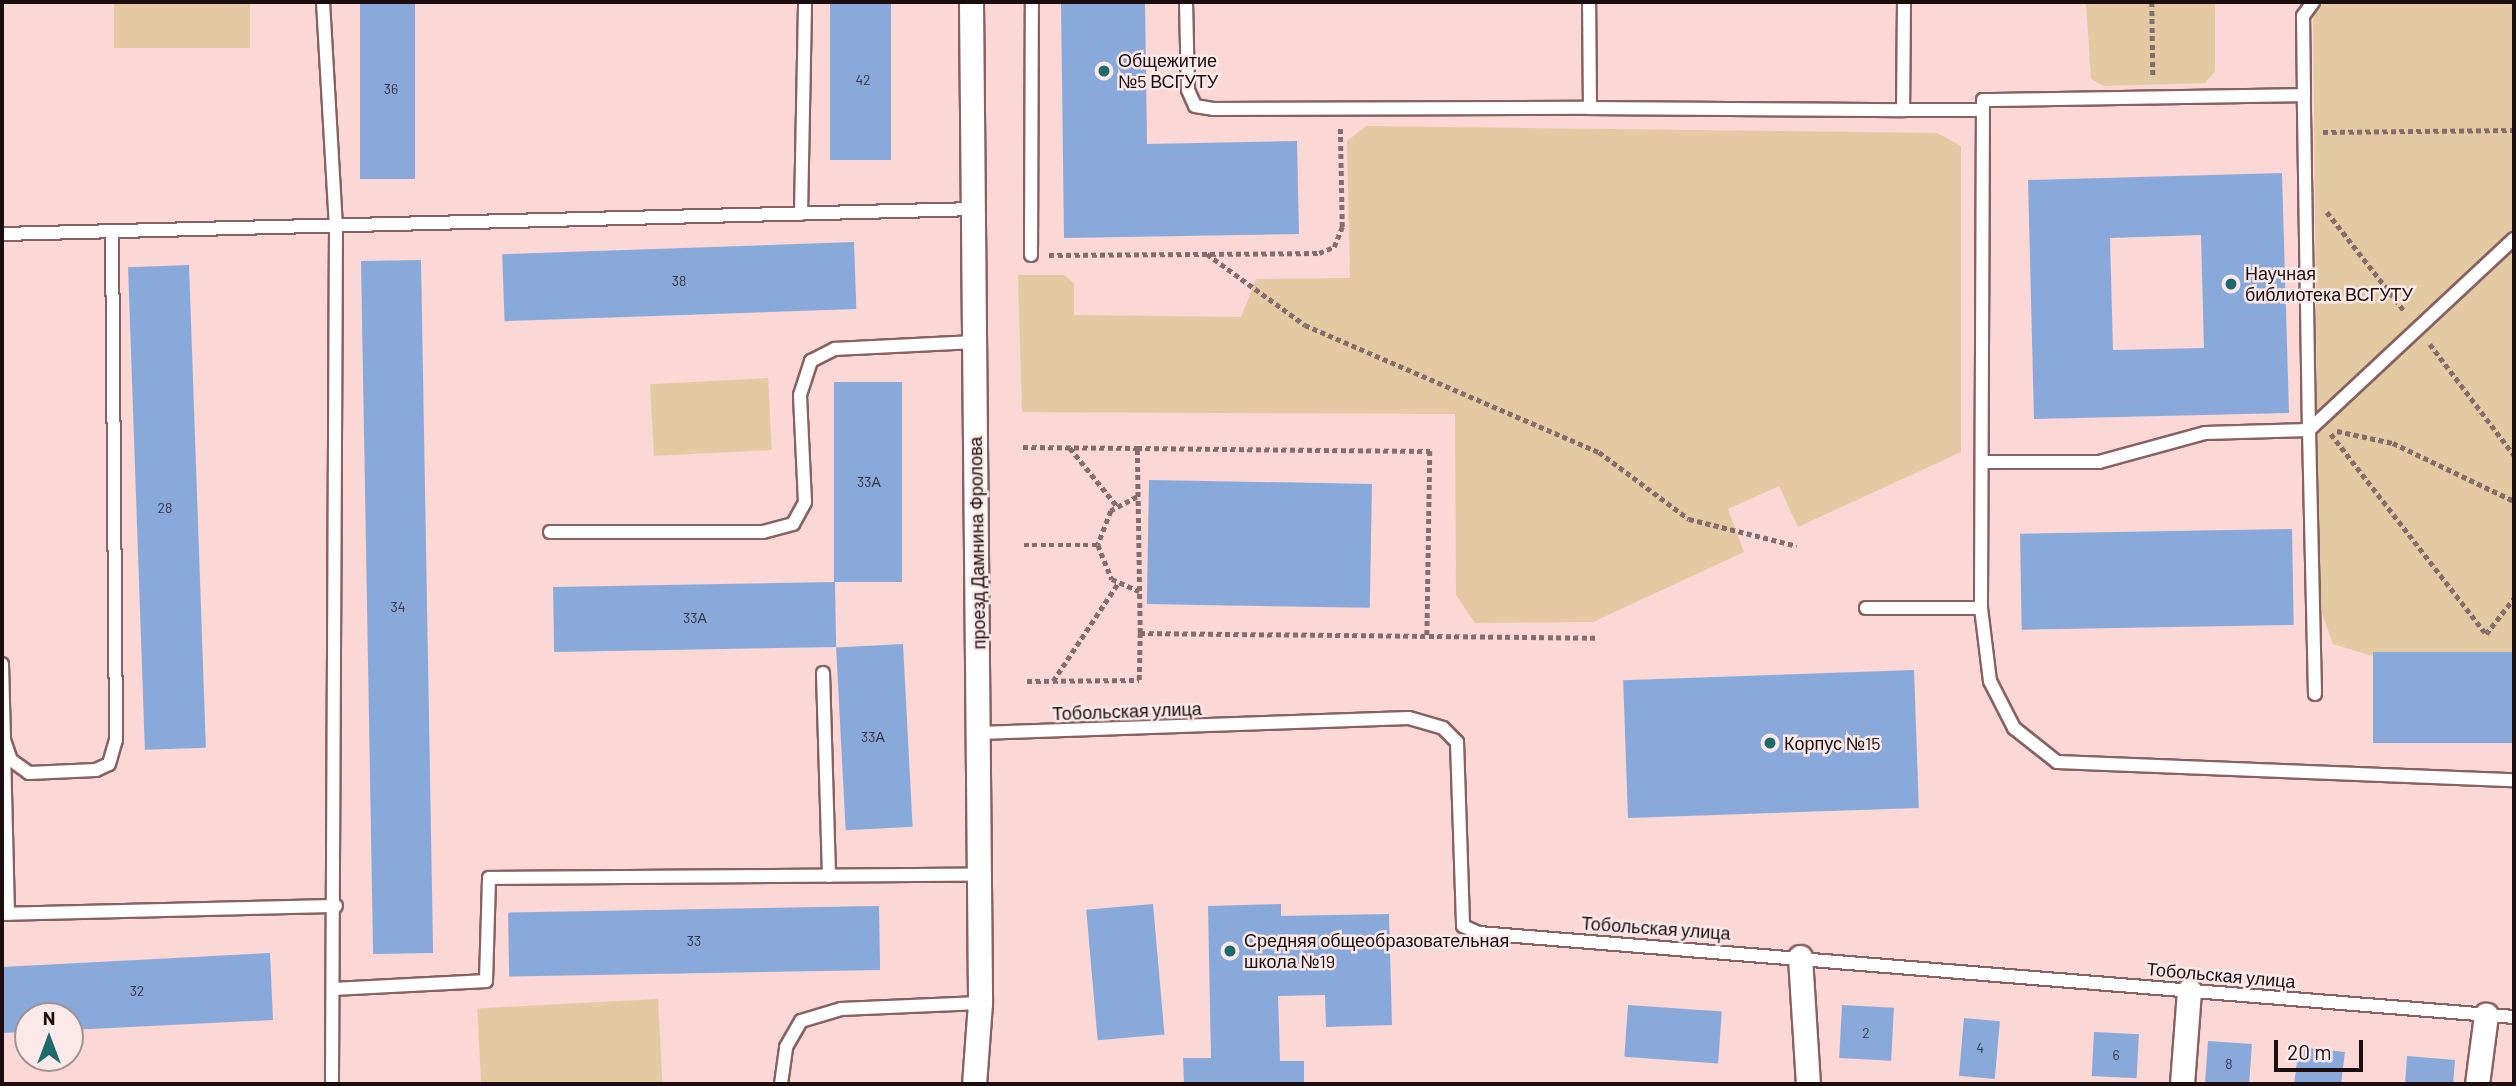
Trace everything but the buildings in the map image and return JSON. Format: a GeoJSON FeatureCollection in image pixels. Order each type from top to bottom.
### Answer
{"type":"FeatureCollection","features":[{"type":"Feature","properties":{"kind":"street","name":"проезд Дамнина Фролова"},"geometry":{"type":"LineString","coordinates":[[971,2],[980,875],[980,1003],[974,1084]]}},
{"type":"Feature","properties":{"kind":"street"},"geometry":{"type":"LineString","coordinates":[[1800,957],[1808,1084]]}},
{"type":"Feature","properties":{"kind":"street"},"geometry":{"type":"LineString","coordinates":[[2182,1084],[2189,990]]}},
{"type":"Feature","properties":{"kind":"street"},"geometry":{"type":"LineString","coordinates":[[2477,1084],[2486,1015]]}},
{"type":"Feature","properties":{"kind":"lane"},"geometry":{"type":"LineString","coordinates":[[323,2],[336,228],[336,906],[332,1084]]}},
{"type":"Feature","properties":{"kind":"lane"},"geometry":{"type":"LineString","coordinates":[[801,214],[805,2]]}},
{"type":"Feature","properties":{"kind":"lane"},"geometry":{"type":"LineString","coordinates":[[1031,255],[1032,2]]}},
{"type":"Feature","properties":{"kind":"lane"},"geometry":{"type":"LineString","coordinates":[[1186,2],[1188,90],[1195,106],[1979,110]]}},
{"type":"Feature","properties":{"kind":"lane"},"geometry":{"type":"LineString","coordinates":[[1589,2],[1590,108]]}},
{"type":"Feature","properties":{"kind":"lane"},"geometry":{"type":"LineString","coordinates":[[1903,110],[1904,2]]}},
{"type":"Feature","properties":{"kind":"lane"},"geometry":{"type":"LineString","coordinates":[[2313,2],[2303,16],[2315,694]]}},
{"type":"Feature","properties":{"kind":"lane"},"geometry":{"type":"LineString","coordinates":[[2304,94],[1998,97],[1983,100],[1979,110],[1984,461],[1981,608],[1990,681],[2014,727],[2057,762],[2514,780]]}},
{"type":"Feature","properties":{"kind":"lane"},"geometry":{"type":"LineString","coordinates":[[2,233],[336,228],[974,209]]}},
{"type":"Feature","properties":{"kind":"lane"},"geometry":{"type":"LineString","coordinates":[[4,740],[11,760],[29,773],[96,770],[109,764],[117,740],[112,232]]}},
{"type":"Feature","properties":{"kind":"lane"},"geometry":{"type":"LineString","coordinates":[[1984,461],[2099,461],[2205,433],[2309,430],[2514,239]]}},
{"type":"Feature","properties":{"kind":"lane"},"geometry":{"type":"LineString","coordinates":[[550,532],[763,532],[793,524],[805,502],[800,395],[811,360],[835,349],[974,342]]}},
{"type":"Feature","properties":{"kind":"lane"},"geometry":{"type":"LineString","coordinates":[[1866,608],[1981,608]]}},
{"type":"Feature","properties":{"kind":"lane"},"geometry":{"type":"LineString","coordinates":[[2,664],[5,914],[336,906]]}},
{"type":"Feature","properties":{"kind":"lane"},"geometry":{"type":"LineString","coordinates":[[822,673],[829,876]]}},
{"type":"Feature","properties":{"kind":"lane","name":"Тобольская улица"},"geometry":{"type":"LineString","coordinates":[[979,733],[1409,718],[1443,728],[1457,742],[1463,926],[1479,933],[2514,1017]]}},
{"type":"Feature","properties":{"kind":"lane"},"geometry":{"type":"LineString","coordinates":[[334,989],[486,981],[489,878],[980,875]]}},
{"type":"Feature","properties":{"kind":"lane"},"geometry":{"type":"LineString","coordinates":[[781,1084],[786,1046],[801,1021],[841,1009],[980,1003]]}},
{"type":"Feature","properties":{"kind":"path"},"geometry":{"type":"LineString","coordinates":[[2151,3],[2153,96]]}},
{"type":"Feature","properties":{"kind":"path"},"geometry":{"type":"LineString","coordinates":[[1031,255],[1319,253],[1334,247],[1342,227],[1340,106]]}},
{"type":"Feature","properties":{"kind":"path"},"geometry":{"type":"LineString","coordinates":[[2305,132],[2514,130]]}},
{"type":"Feature","properties":{"kind":"path"},"geometry":{"type":"LineString","coordinates":[[1206,254],[1305,325],[1598,452],[1689,519],[1797,546]]}},
{"type":"Feature","properties":{"kind":"path"},"geometry":{"type":"LineString","coordinates":[[2309,430],[2393,443],[2514,501]]}},
{"type":"Feature","properties":{"kind":"path"},"geometry":{"type":"LineString","coordinates":[[2328,431],[2486,634],[2514,598]]}},
{"type":"Feature","properties":{"kind":"path"},"geometry":{"type":"LineString","coordinates":[[1023,447],[1430,451],[1427,636]]}},
{"type":"Feature","properties":{"kind":"path"},"geometry":{"type":"LineString","coordinates":[[1069,448],[1117,506]]}},
{"type":"Feature","properties":{"kind":"path"},"geometry":{"type":"LineString","coordinates":[[1027,681],[1139,680],[1137,448]]}},
{"type":"Feature","properties":{"kind":"path"},"geometry":{"type":"LineString","coordinates":[[1138,497],[1117,506],[1102,523],[1098,545],[1103,566],[1118,583],[1139,591]]}},
{"type":"Feature","properties":{"kind":"path"},"geometry":{"type":"LineString","coordinates":[[1024,545],[1098,545]]}},
{"type":"Feature","properties":{"kind":"path"},"geometry":{"type":"LineString","coordinates":[[1053,681],[1118,583]]}},
{"type":"Feature","properties":{"kind":"path"},"geometry":{"type":"LineString","coordinates":[[1140,634],[1595,638]]}},
{"type":"Feature","properties":{"kind":"shaded area"},"geometry":{"type":"Polygon","coordinates":[[[114,2],[250,2],[250,48],[114,48],[114,2]]]}},
{"type":"Feature","properties":{"kind":"shaded area"},"geometry":{"type":"Polygon","coordinates":[[[2086,2],[2215,2],[2215,71],[2205,83],[2104,86],[2091,79],[2086,2]]]}},
{"type":"Feature","properties":{"kind":"shaded area"},"geometry":{"type":"Polygon","coordinates":[[[2313,2],[2514,2],[2514,652],[2373,656],[2333,644],[2319,605],[2313,2]]]}},
{"type":"Feature","properties":{"kind":"shaded area"},"geometry":{"type":"Polygon","coordinates":[[[1366,126],[1937,133],[1961,146],[1961,452],[1798,527],[1779,486],[1728,509],[1744,552],[1593,622],[1475,623],[1456,595],[1455,414],[1022,412],[1018,275],[1064,275],[1074,283],[1074,315],[1241,317],[1256,279],[1350,278],[1347,141],[1366,126]]]}},
{"type":"Feature","properties":{"kind":"shaded area"},"geometry":{"type":"Polygon","coordinates":[[[768,378],[772,450],[654,456],[650,384],[768,378]]]}},
{"type":"Feature","properties":{"kind":"shaded area"},"geometry":{"type":"Polygon","coordinates":[[[658,999],[662,1084],[481,1084],[477,1008],[658,999]]]}},
{"type":"Feature","properties":{"kind":"place","name":"Общежитие №5 ВСГУТУ"},"geometry":{"type":"Point","coordinates":[1104,71]}},
{"type":"Feature","properties":{"kind":"place","name":"Научная библиотека ВСГУТУ"},"geometry":{"type":"Point","coordinates":[2231,284]}},
{"type":"Feature","properties":{"kind":"place","name":"Корпус №15"},"geometry":{"type":"Point","coordinates":[1770,743]}},
{"type":"Feature","properties":{"kind":"place","name":"Средняя общеобразовательная школа №19"},"geometry":{"type":"Point","coordinates":[1230,951]}}]}
